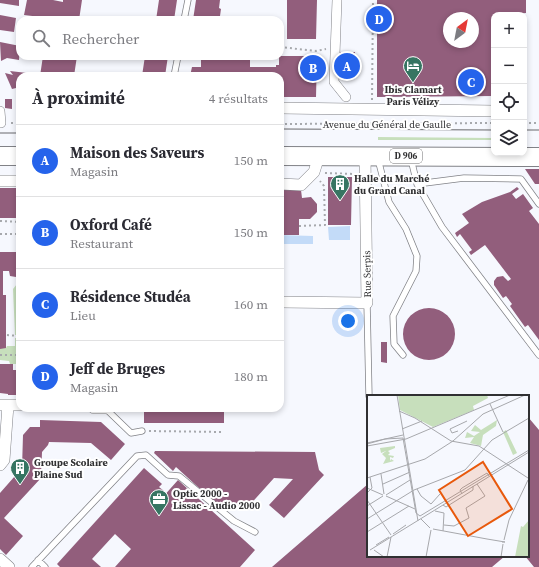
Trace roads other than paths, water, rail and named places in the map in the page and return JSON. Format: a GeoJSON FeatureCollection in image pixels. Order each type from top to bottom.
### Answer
{"type":"FeatureCollection","features":[{"type":"Feature","properties":{"kind":"main road"},"geometry":{"type":"LineString","coordinates":[[0,144],[16,144]]}},
{"type":"Feature","properties":{"kind":"main road"},"geometry":{"type":"LineString","coordinates":[[284,145],[491,145]]}},
{"type":"Feature","properties":{"kind":"main road"},"geometry":{"type":"LineString","coordinates":[[527,149],[539,145]]}},
{"type":"Feature","properties":{"kind":"main road","name":"D 906"},"geometry":{"type":"LineString","coordinates":[[284,157],[316,167],[372,156],[491,153]]}},
{"type":"Feature","properties":{"kind":"main road","name":"D 906"},"geometry":{"type":"LineString","coordinates":[[527,154],[539,157]]}},
{"type":"Feature","properties":{"kind":"main road"},"geometry":{"type":"LineString","coordinates":[[0,156],[16,156]]}},
{"type":"Feature","properties":{"kind":"street"},"geometry":{"type":"LineString","coordinates":[[337,0],[334,82],[346,97]]}},
{"type":"Feature","properties":{"kind":"street","name":"Avenue du Général de Gaulle"},"geometry":{"type":"LineString","coordinates":[[284,108],[491,110]]}},
{"type":"Feature","properties":{"kind":"street"},"geometry":{"type":"LineString","coordinates":[[0,111],[1,123]]}},
{"type":"Feature","properties":{"kind":"street","name":"Rue Serpis"},"geometry":{"type":"LineString","coordinates":[[284,302],[367,304],[372,156]]}},
{"type":"Feature","properties":{"kind":"street"},"geometry":{"type":"LineString","coordinates":[[284,184],[301,185],[316,167]]}},
{"type":"Feature","properties":{"kind":"street"},"geometry":{"type":"LineString","coordinates":[[0,182],[16,181]]}},
{"type":"Feature","properties":{"kind":"street"},"geometry":{"type":"LineString","coordinates":[[0,465],[4,460],[4,405],[16,406]]}},
{"type":"Feature","properties":{"kind":"street"},"geometry":{"type":"LineString","coordinates":[[0,559],[8,567]]}},
{"type":"Feature","properties":{"kind":"lane"},"geometry":{"type":"LineString","coordinates":[[185,16],[188,0]]}},
{"type":"Feature","properties":{"kind":"lane"},"geometry":{"type":"LineString","coordinates":[[175,72],[177,60]]}},
{"type":"Feature","properties":{"kind":"lane"},"geometry":{"type":"LineString","coordinates":[[372,156],[389,202],[406,229],[417,256],[416,271],[393,316],[394,344],[403,355]]}},
{"type":"Feature","properties":{"kind":"lane"},"geometry":{"type":"LineString","coordinates":[[410,156],[417,184],[442,227],[539,355]]}},
{"type":"Feature","properties":{"kind":"lane"},"geometry":{"type":"LineString","coordinates":[[417,184],[464,178],[521,179],[539,204]]}},
{"type":"Feature","properties":{"kind":"lane"},"geometry":{"type":"LineString","coordinates":[[367,304],[369,395]]}},
{"type":"Feature","properties":{"kind":"lane"},"geometry":{"type":"LineString","coordinates":[[110,412],[131,433],[142,431]]}},
{"type":"Feature","properties":{"kind":"lane"},"geometry":{"type":"LineString","coordinates":[[32,567],[137,456],[146,455],[168,475],[179,476],[234,521],[255,532]]}},
{"type":"Feature","properties":{"kind":"lane"},"geometry":{"type":"LineString","coordinates":[[38,560],[45,567]]}},
{"type":"Feature","properties":{"kind":"water"},"geometry":{"type":"Polygon","coordinates":[[[350,226],[350,240],[329,240],[328,227],[350,226]]]}},
{"type":"Feature","properties":{"kind":"water"},"geometry":{"type":"Polygon","coordinates":[[[284,235],[313,236],[313,244],[284,244],[284,235]]]}},
{"type":"Feature","properties":{"kind":"tram line"},"geometry":{"type":"LineString","coordinates":[[284,129],[491,130]]}},
{"type":"Feature","properties":{"kind":"tram line"},"geometry":{"type":"LineString","coordinates":[[527,130],[539,130]]}},
{"type":"Feature","properties":{"kind":"tram line"},"geometry":{"type":"LineString","coordinates":[[0,133],[16,133]]}},
{"type":"Feature","properties":{"kind":"place","name":"Jeff de Bruges"},"geometry":{"type":"Point","coordinates":[379,19]}},
{"type":"Feature","properties":{"kind":"place","name":"Maison des Saveurs"},"geometry":{"type":"Point","coordinates":[347,66]}},
{"type":"Feature","properties":{"kind":"place","name":"Oxford Café"},"geometry":{"type":"Point","coordinates":[313,68]}},
{"type":"Feature","properties":{"kind":"place","name":"Résidence Studéa"},"geometry":{"type":"Point","coordinates":[471,82]}},
{"type":"Feature","properties":{"kind":"place","name":"Ibis Clamart Paris Vélizy"},"geometry":{"type":"Point","coordinates":[413,83]}},
{"type":"Feature","properties":{"kind":"place","name":"Halle du Marché du Grand Canal"},"geometry":{"type":"Point","coordinates":[340,201]}},
{"type":"Feature","properties":{"kind":"place","name":"Groupe Scolaire Plaine Sud"},"geometry":{"type":"Point","coordinates":[20,485]}},
{"type":"Feature","properties":{"kind":"place","name":"Optic 2000 - Lissac - Audio 2000"},"geometry":{"type":"Point","coordinates":[159,516]}}]}
